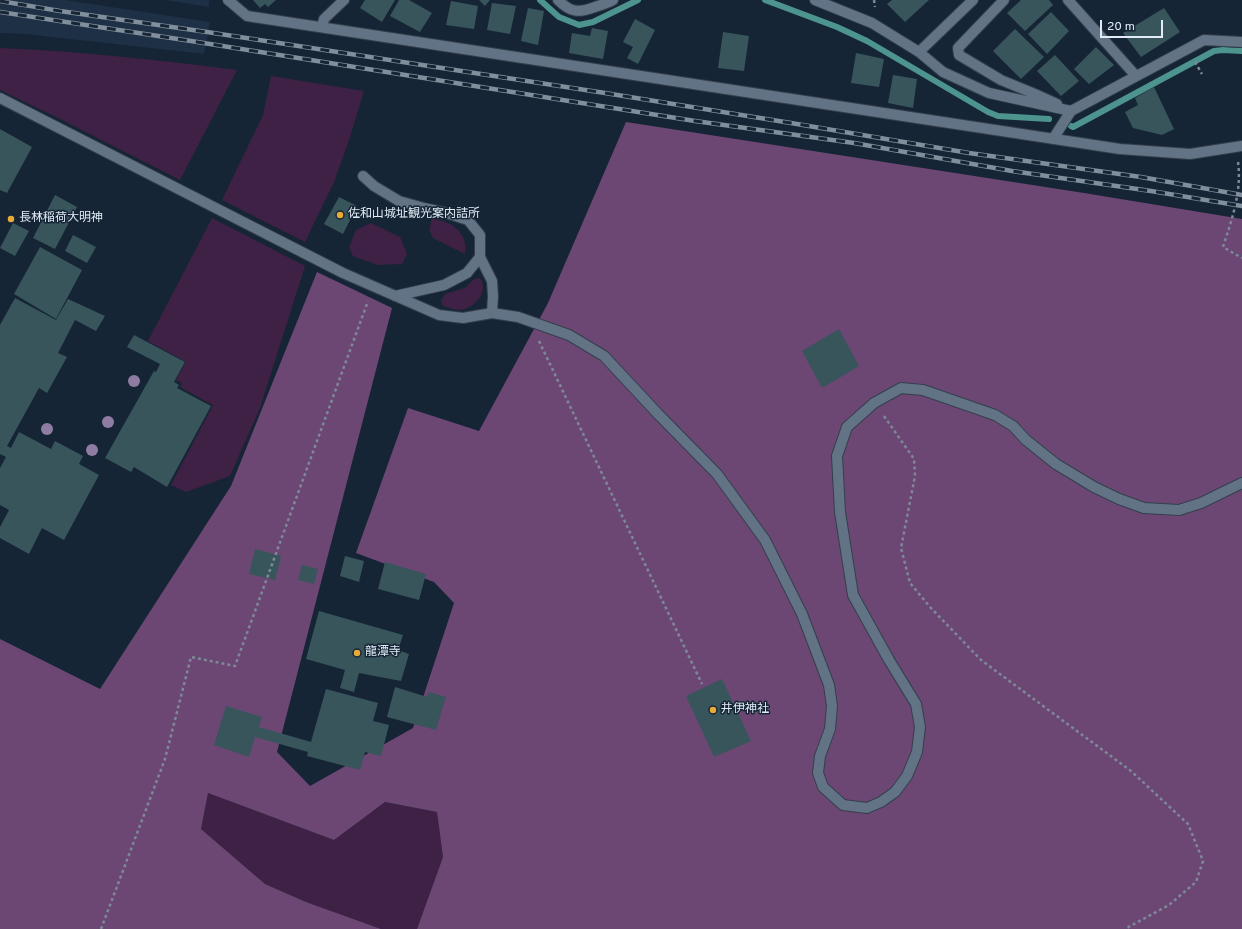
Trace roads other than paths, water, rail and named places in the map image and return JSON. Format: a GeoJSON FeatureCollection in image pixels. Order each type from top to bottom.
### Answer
{"type":"FeatureCollection","features":[{"type":"Feature","properties":{"kind":"street"},"geometry":{"type":"LineString","coordinates":[[228,0],[247,16],[287,17],[322,27],[1120,149],[1190,154],[1225,144],[1242,146]]}},
{"type":"Feature","properties":{"kind":"street"},"geometry":{"type":"LineString","coordinates":[[322,27],[324,19],[344,0]]}},
{"type":"Feature","properties":{"kind":"street"},"geometry":{"type":"LineString","coordinates":[[558,0],[565,7],[574,11],[584,11],[613,0]]}},
{"type":"Feature","properties":{"kind":"street"},"geometry":{"type":"LineString","coordinates":[[815,0],[872,23],[919,52],[943,72],[989,94],[1071,111]]}},
{"type":"Feature","properties":{"kind":"street"},"geometry":{"type":"LineString","coordinates":[[1004,0],[958,48],[959,55],[1001,80],[1071,111]]}},
{"type":"Feature","properties":{"kind":"street"},"geometry":{"type":"LineString","coordinates":[[1068,0],[1136,76]]}},
{"type":"Feature","properties":{"kind":"street"},"geometry":{"type":"LineString","coordinates":[[919,52],[968,2]]}},
{"type":"Feature","properties":{"kind":"street"},"geometry":{"type":"LineString","coordinates":[[1053,139],[1071,111],[1204,40],[1242,42]]}},
{"type":"Feature","properties":{"kind":"street"},"geometry":{"type":"LineString","coordinates":[[0,98],[343,273],[439,315],[463,318],[492,313],[518,317],[569,335],[604,356],[717,474],[765,540],[802,614],[829,685],[832,706],[830,729],[820,756],[818,773],[823,787],[843,805],[867,808],[881,802],[895,792],[907,776],[917,752],[920,727],[916,704],[889,660],[853,595],[840,512],[837,456],[847,427],[874,403],[901,388],[923,390],[995,414],[1013,426],[1026,440],[1056,464],[1094,487],[1144,508],[1179,510],[1201,503],[1242,483]]}},
{"type":"Feature","properties":{"kind":"street"},"geometry":{"type":"LineString","coordinates":[[363,176],[374,186],[399,201],[468,220],[480,236],[480,257],[492,281],[492,313]]}},
{"type":"Feature","properties":{"kind":"street"},"geometry":{"type":"LineString","coordinates":[[395,296],[444,285],[467,273],[480,257]]}},
{"type":"Feature","properties":{"kind":"waterway"},"geometry":{"type":"LineString","coordinates":[[540,0],[559,17],[579,25],[593,22],[638,0]]}},
{"type":"Feature","properties":{"kind":"waterway"},"geometry":{"type":"LineString","coordinates":[[765,0],[837,27],[867,41],[988,112],[998,116],[1049,119]]}},
{"type":"Feature","properties":{"kind":"waterway"},"geometry":{"type":"LineString","coordinates":[[1071,126],[1073,127],[1214,51],[1242,51]]}},
{"type":"Feature","properties":{"kind":"railway"},"geometry":{"type":"LineString","coordinates":[[0,1],[605,93],[969,153],[1141,177],[1242,195]]}},
{"type":"Feature","properties":{"kind":"railway"},"geometry":{"type":"LineString","coordinates":[[0,12],[695,121],[854,143],[1012,171],[1242,206]]}},
{"type":"Feature","properties":{"kind":"place","name":"佐和山城址観光案内詰所"},"geometry":{"type":"Point","coordinates":[340,215]}},
{"type":"Feature","properties":{"kind":"place","name":"長林稲荷大明神"},"geometry":{"type":"Point","coordinates":[11,219]}},
{"type":"Feature","properties":{"kind":"place","name":"龍潭寺"},"geometry":{"type":"Point","coordinates":[357,653]}},
{"type":"Feature","properties":{"kind":"place","name":"井伊神社"},"geometry":{"type":"Point","coordinates":[713,710]}}]}
